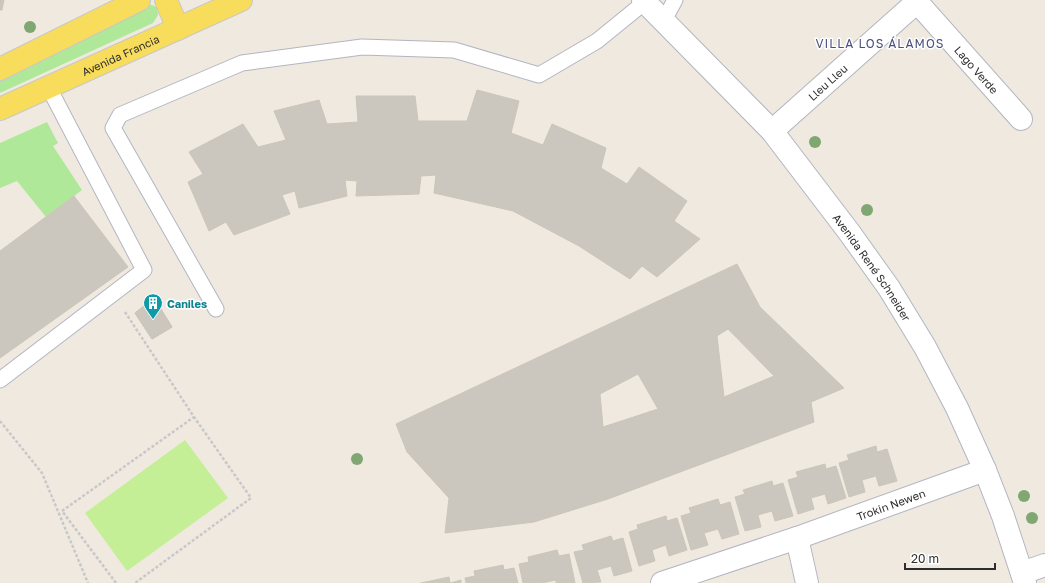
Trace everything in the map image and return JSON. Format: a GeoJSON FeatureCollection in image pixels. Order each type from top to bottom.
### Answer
{"type":"FeatureCollection","features":[{"type":"Feature","properties":{"kind":"main road"},"geometry":{"type":"LineString","coordinates":[[0,69],[139,0]]}},
{"type":"Feature","properties":{"kind":"main road"},"geometry":{"type":"LineString","coordinates":[[166,0],[178,29]]}},
{"type":"Feature","properties":{"kind":"main road","name":"Avenida Francia"},"geometry":{"type":"LineString","coordinates":[[0,109],[241,0]]}},
{"type":"Feature","properties":{"kind":"street","name":"Avenida René Schneider"},"geometry":{"type":"LineString","coordinates":[[644,1],[772,131],[849,232],[889,288],[925,347],[950,394],[985,470],[1003,516],[1023,578]]}},
{"type":"Feature","properties":{"kind":"street","name":"Lago Verde"},"geometry":{"type":"LineString","coordinates":[[918,1],[1021,119]]}},
{"type":"Feature","properties":{"kind":"street","name":"Lleu Lleu"},"geometry":{"type":"LineString","coordinates":[[772,131],[918,1]]}},
{"type":"Feature","properties":{"kind":"street","name":"Trokin Newen"},"geometry":{"type":"LineString","coordinates":[[662,583],[797,538],[985,470]]}},
{"type":"Feature","properties":{"kind":"street"},"geometry":{"type":"LineString","coordinates":[[797,538],[807,583]]}},
{"type":"Feature","properties":{"kind":"street"},"geometry":{"type":"LineString","coordinates":[[1023,578],[1045,566]]}},
{"type":"Feature","properties":{"kind":"lane"},"geometry":{"type":"LineString","coordinates":[[663,22],[675,0]]}},
{"type":"Feature","properties":{"kind":"lane"},"geometry":{"type":"LineString","coordinates":[[216,309],[113,128],[120,115],[242,63],[362,47],[454,50],[539,75],[597,41],[644,1]]}},
{"type":"Feature","properties":{"kind":"lane"},"geometry":{"type":"LineString","coordinates":[[0,380],[144,270],[49,88]]}},
{"type":"Feature","properties":{"kind":"path"},"geometry":{"type":"LineString","coordinates":[[113,294],[194,418],[251,498],[135,583]]}},
{"type":"Feature","properties":{"kind":"path"},"geometry":{"type":"LineString","coordinates":[[116,583],[62,511],[194,418]]}},
{"type":"Feature","properties":{"kind":"path"},"geometry":{"type":"LineString","coordinates":[[0,421],[42,473],[88,583]]}},
{"type":"Feature","properties":{"kind":"green space"},"geometry":{"type":"Polygon","coordinates":[[[146,3],[157,7],[158,15],[153,23],[0,93],[0,73],[146,3]]]}},
{"type":"Feature","properties":{"kind":"green space"},"geometry":{"type":"Polygon","coordinates":[[[47,122],[58,143],[53,146],[82,190],[46,217],[17,181],[0,188],[0,143],[47,122]]]}},
{"type":"Feature","properties":{"kind":"green space"},"geometry":{"type":"Polygon","coordinates":[[[185,440],[228,498],[127,571],[85,513],[185,440]]]}},
{"type":"Feature","properties":{"kind":"building"},"geometry":{"type":"Polygon","coordinates":[[[0,0],[4,0],[2,10],[0,10],[0,0]]]}},
{"type":"Feature","properties":{"kind":"building"},"geometry":{"type":"Polygon","coordinates":[[[477,90],[519,101],[511,133],[543,145],[552,124],[606,148],[601,168],[627,184],[639,167],[687,201],[674,221],[700,239],[657,277],[642,266],[630,279],[579,246],[513,211],[434,193],[436,175],[421,176],[419,194],[356,196],[357,181],[345,180],[347,196],[299,208],[295,191],[282,195],[290,214],[234,235],[226,222],[209,231],[188,182],[203,174],[189,152],[243,124],[258,147],[286,140],[274,111],[319,100],[327,124],[358,122],[356,96],[415,96],[418,121],[467,121],[477,90]]]}},
{"type":"Feature","properties":{"kind":"building"},"geometry":{"type":"Polygon","coordinates":[[[74,196],[128,267],[0,358],[0,251],[74,196]]]}},
{"type":"Feature","properties":{"kind":"building"},"geometry":{"type":"Polygon","coordinates":[[[737,264],[760,307],[844,388],[811,402],[814,422],[608,499],[534,522],[445,533],[449,498],[407,452],[396,424],[737,264]],[[728,329],[717,336],[724,397],[774,376],[728,329]],[[638,374],[600,394],[603,427],[658,409],[638,374]]]}},
{"type":"Feature","properties":{"kind":"building","name":"Caniles"},"geometry":{"type":"Polygon","coordinates":[[[154,298],[172,327],[152,339],[135,313],[154,298]]]}},
{"type":"Feature","properties":{"kind":"building","name":"Caniles"},"geometry":{"type":"Polygon","coordinates":[[[154,298],[172,327],[152,339],[135,313],[154,298]]]}},
{"type":"Feature","properties":{"kind":"building"},"geometry":{"type":"Polygon","coordinates":[[[876,446],[877,452],[887,449],[897,481],[879,486],[876,476],[862,480],[865,492],[849,497],[839,463],[849,460],[847,455],[876,446]]]}},
{"type":"Feature","properties":{"kind":"building"},"geometry":{"type":"Polygon","coordinates":[[[825,464],[826,469],[836,466],[846,498],[828,504],[825,494],[811,498],[814,509],[798,514],[788,480],[798,477],[796,472],[825,464]]]}},
{"type":"Feature","properties":{"kind":"building"},"geometry":{"type":"Polygon","coordinates":[[[772,481],[773,486],[783,483],[793,516],[775,521],[772,511],[758,515],[761,527],[745,531],[735,497],[745,494],[743,490],[772,481]]]}},
{"type":"Feature","properties":{"kind":"building"},"geometry":{"type":"Polygon","coordinates":[[[718,499],[720,505],[730,502],[739,534],[722,539],[718,529],[704,533],[708,545],[691,550],[681,516],[691,513],[689,508],[718,499]]]}},
{"type":"Feature","properties":{"kind":"building"},"geometry":{"type":"Polygon","coordinates":[[[666,516],[667,521],[677,518],[687,550],[669,556],[666,545],[652,550],[655,561],[639,566],[629,532],[638,529],[637,525],[666,516]]]}},
{"type":"Feature","properties":{"kind":"building"},"geometry":{"type":"Polygon","coordinates":[[[611,536],[613,541],[623,538],[632,571],[614,576],[611,566],[597,570],[601,582],[583,583],[574,552],[584,550],[582,545],[611,536]]]}},
{"type":"Feature","properties":{"kind":"building"},"geometry":{"type":"Polygon","coordinates":[[[557,550],[559,556],[569,554],[575,583],[556,583],[556,580],[542,583],[523,583],[519,564],[529,562],[528,557],[557,550]]]}},
{"type":"Feature","properties":{"kind":"building"},"geometry":{"type":"Polygon","coordinates":[[[503,565],[504,570],[514,568],[518,583],[466,583],[465,578],[475,576],[474,571],[503,565]]]}},
{"type":"Feature","properties":{"kind":"building"},"geometry":{"type":"Polygon","coordinates":[[[449,577],[450,583],[421,583],[449,577]]]}},
{"type":"Feature","properties":{"kind":"building"},"geometry":{"type":"Polygon","coordinates":[[[461,580],[461,583],[450,583],[461,580]]]}},
{"type":"Feature","properties":{"kind":"place","name":"Caniles"},"geometry":{"type":"Point","coordinates":[153,320]}},
{"type":"Feature","properties":{"kind":"district","name":"VILLA LOS ÁLAMOS"},"geometry":{"type":"Point","coordinates":[880,43]}}]}
